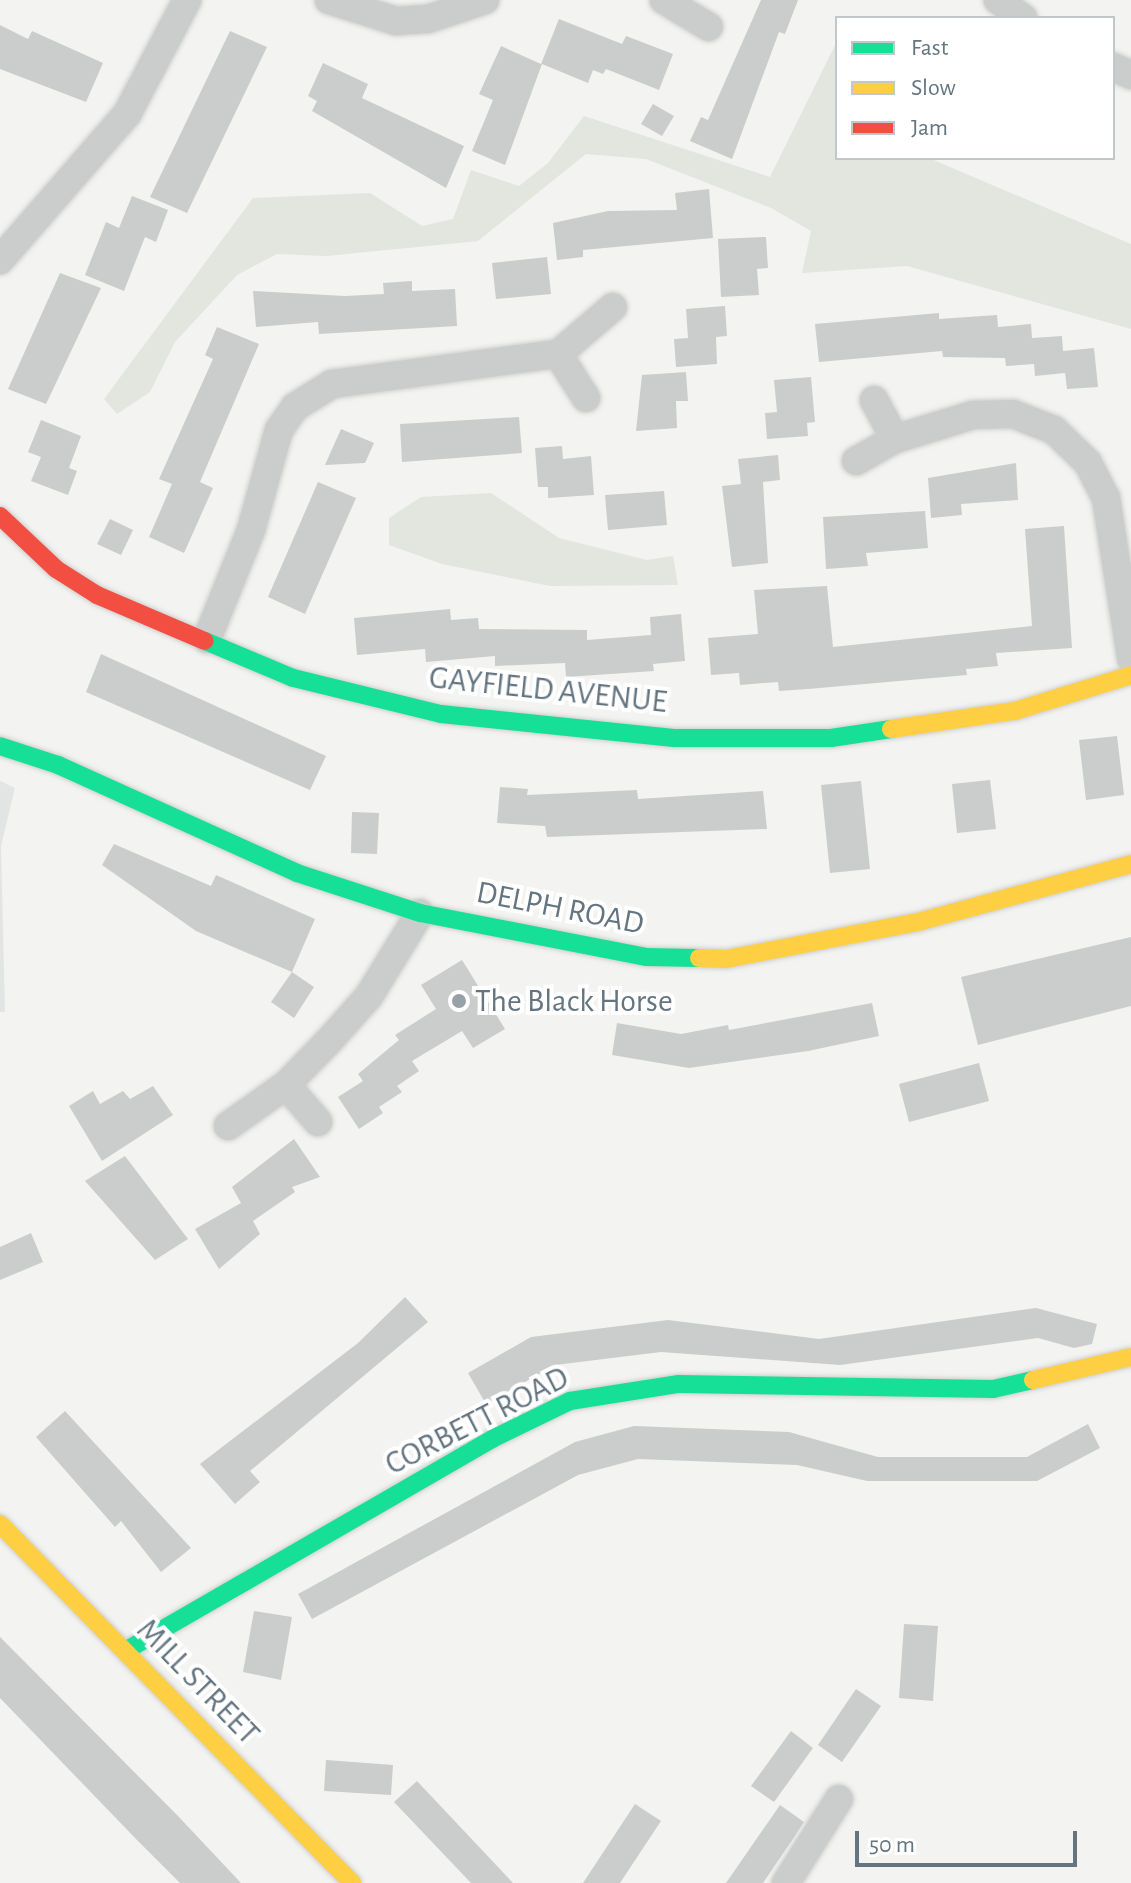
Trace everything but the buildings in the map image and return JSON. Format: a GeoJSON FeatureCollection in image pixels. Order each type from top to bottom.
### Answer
{"type":"FeatureCollection","features":[{"type":"Feature","properties":{"kind":"street"},"geometry":{"type":"LineString","coordinates":[[0,260],[127,114],[187,0]]}},
{"type":"Feature","properties":{"kind":"street"},"geometry":{"type":"LineString","coordinates":[[329,0],[396,21],[428,19],[485,0]]}},
{"type":"Feature","properties":{"kind":"street"},"geometry":{"type":"LineString","coordinates":[[664,0],[709,27]]}},
{"type":"Feature","properties":{"kind":"street"},"geometry":{"type":"LineString","coordinates":[[998,0],[1020,16]]}},
{"type":"Feature","properties":{"kind":"street"},"geometry":{"type":"LineString","coordinates":[[207,639],[251,530],[279,430],[295,407],[332,384],[558,354],[613,307]]}},
{"type":"Feature","properties":{"kind":"street"},"geometry":{"type":"LineString","coordinates":[[558,354],[586,398]]}},
{"type":"Feature","properties":{"kind":"street"},"geometry":{"type":"LineString","coordinates":[[874,400],[895,439]]}},
{"type":"Feature","properties":{"kind":"street"},"geometry":{"type":"LineString","coordinates":[[856,461],[895,439],[973,415],[1013,414],[1039,420],[1072,445],[1106,498],[1131,658]]}},
{"type":"Feature","properties":{"kind":"street","name":"GAYFIELD AVENUE"},"geometry":{"type":"LineString","coordinates":[[0,516],[56,569],[97,595],[293,678],[388,705],[674,738],[831,738],[922,729],[1015,711],[1131,675]]}},
{"type":"Feature","properties":{"kind":"street","name":"DELPH ROAD"},"geometry":{"type":"LineString","coordinates":[[0,746],[58,765],[235,849],[420,913],[646,957],[726,959],[918,922],[1131,864]]}},
{"type":"Feature","properties":{"kind":"street"},"geometry":{"type":"LineString","coordinates":[[228,1126],[286,1085],[369,996],[420,913]]}},
{"type":"Feature","properties":{"kind":"street"},"geometry":{"type":"LineString","coordinates":[[286,1085],[318,1122]]}},
{"type":"Feature","properties":{"kind":"street","name":"CORBETT ROAD"},"geometry":{"type":"LineString","coordinates":[[125,1651],[492,1439],[570,1401],[679,1384],[993,1389],[1131,1357]]}},
{"type":"Feature","properties":{"kind":"street","name":"MILL STREET"},"geometry":{"type":"LineString","coordinates":[[0,1524],[352,1883]]}},
{"type":"Feature","properties":{"kind":"street"},"geometry":{"type":"LineString","coordinates":[[786,1883],[839,1799]]}},
{"type":"Feature","properties":{"kind":"shaded area"},"geometry":{"type":"Polygon","coordinates":[[[835,45],[835,160],[934,160],[1131,244],[1131,329],[907,266],[802,273],[811,231],[771,208],[646,159],[586,154],[478,241],[327,256],[277,254],[237,275],[175,342],[150,392],[117,414],[104,399],[253,198],[370,193],[422,226],[453,219],[471,170],[519,186],[548,163],[584,116],[770,177],[835,45]]]}},
{"type":"Feature","properties":{"kind":"shaded area"},"geometry":{"type":"Polygon","coordinates":[[[491,493],[559,538],[647,560],[673,556],[678,585],[550,586],[442,564],[389,545],[389,518],[421,497],[491,493]]]}},
{"type":"Feature","properties":{"kind":"shaded area"},"geometry":{"type":"Polygon","coordinates":[[[0,781],[15,788],[1,846],[5,1012],[0,1012],[0,781]]]}},
{"type":"Feature","properties":{"kind":"traffic: fast"},"geometry":{"type":"LineString","coordinates":[[205,641],[293,678],[441,714],[674,738],[831,738],[891,729]]}},
{"type":"Feature","properties":{"kind":"traffic: fast"},"geometry":{"type":"LineString","coordinates":[[0,746],[58,765],[297,873],[420,913],[646,957],[699,958]]}},
{"type":"Feature","properties":{"kind":"traffic: fast"},"geometry":{"type":"LineString","coordinates":[[125,1651],[492,1439],[570,1401],[679,1384],[993,1389],[1033,1380]]}},
{"type":"Feature","properties":{"kind":"traffic: slow"},"geometry":{"type":"LineString","coordinates":[[891,729],[1015,711],[1131,675]]}},
{"type":"Feature","properties":{"kind":"traffic: slow"},"geometry":{"type":"LineString","coordinates":[[699,958],[726,959],[918,922],[1131,864]]}},
{"type":"Feature","properties":{"kind":"traffic: slow"},"geometry":{"type":"LineString","coordinates":[[1033,1380],[1131,1357]]}},
{"type":"Feature","properties":{"kind":"traffic: slow"},"geometry":{"type":"LineString","coordinates":[[0,1524],[352,1883]]}},
{"type":"Feature","properties":{"kind":"traffic: jam"},"geometry":{"type":"LineString","coordinates":[[0,516],[56,569],[97,595],[205,641]]}},
{"type":"Feature","properties":{"kind":"place","name":"The Black Horse"},"geometry":{"type":"Point","coordinates":[459,1001]}}]}
